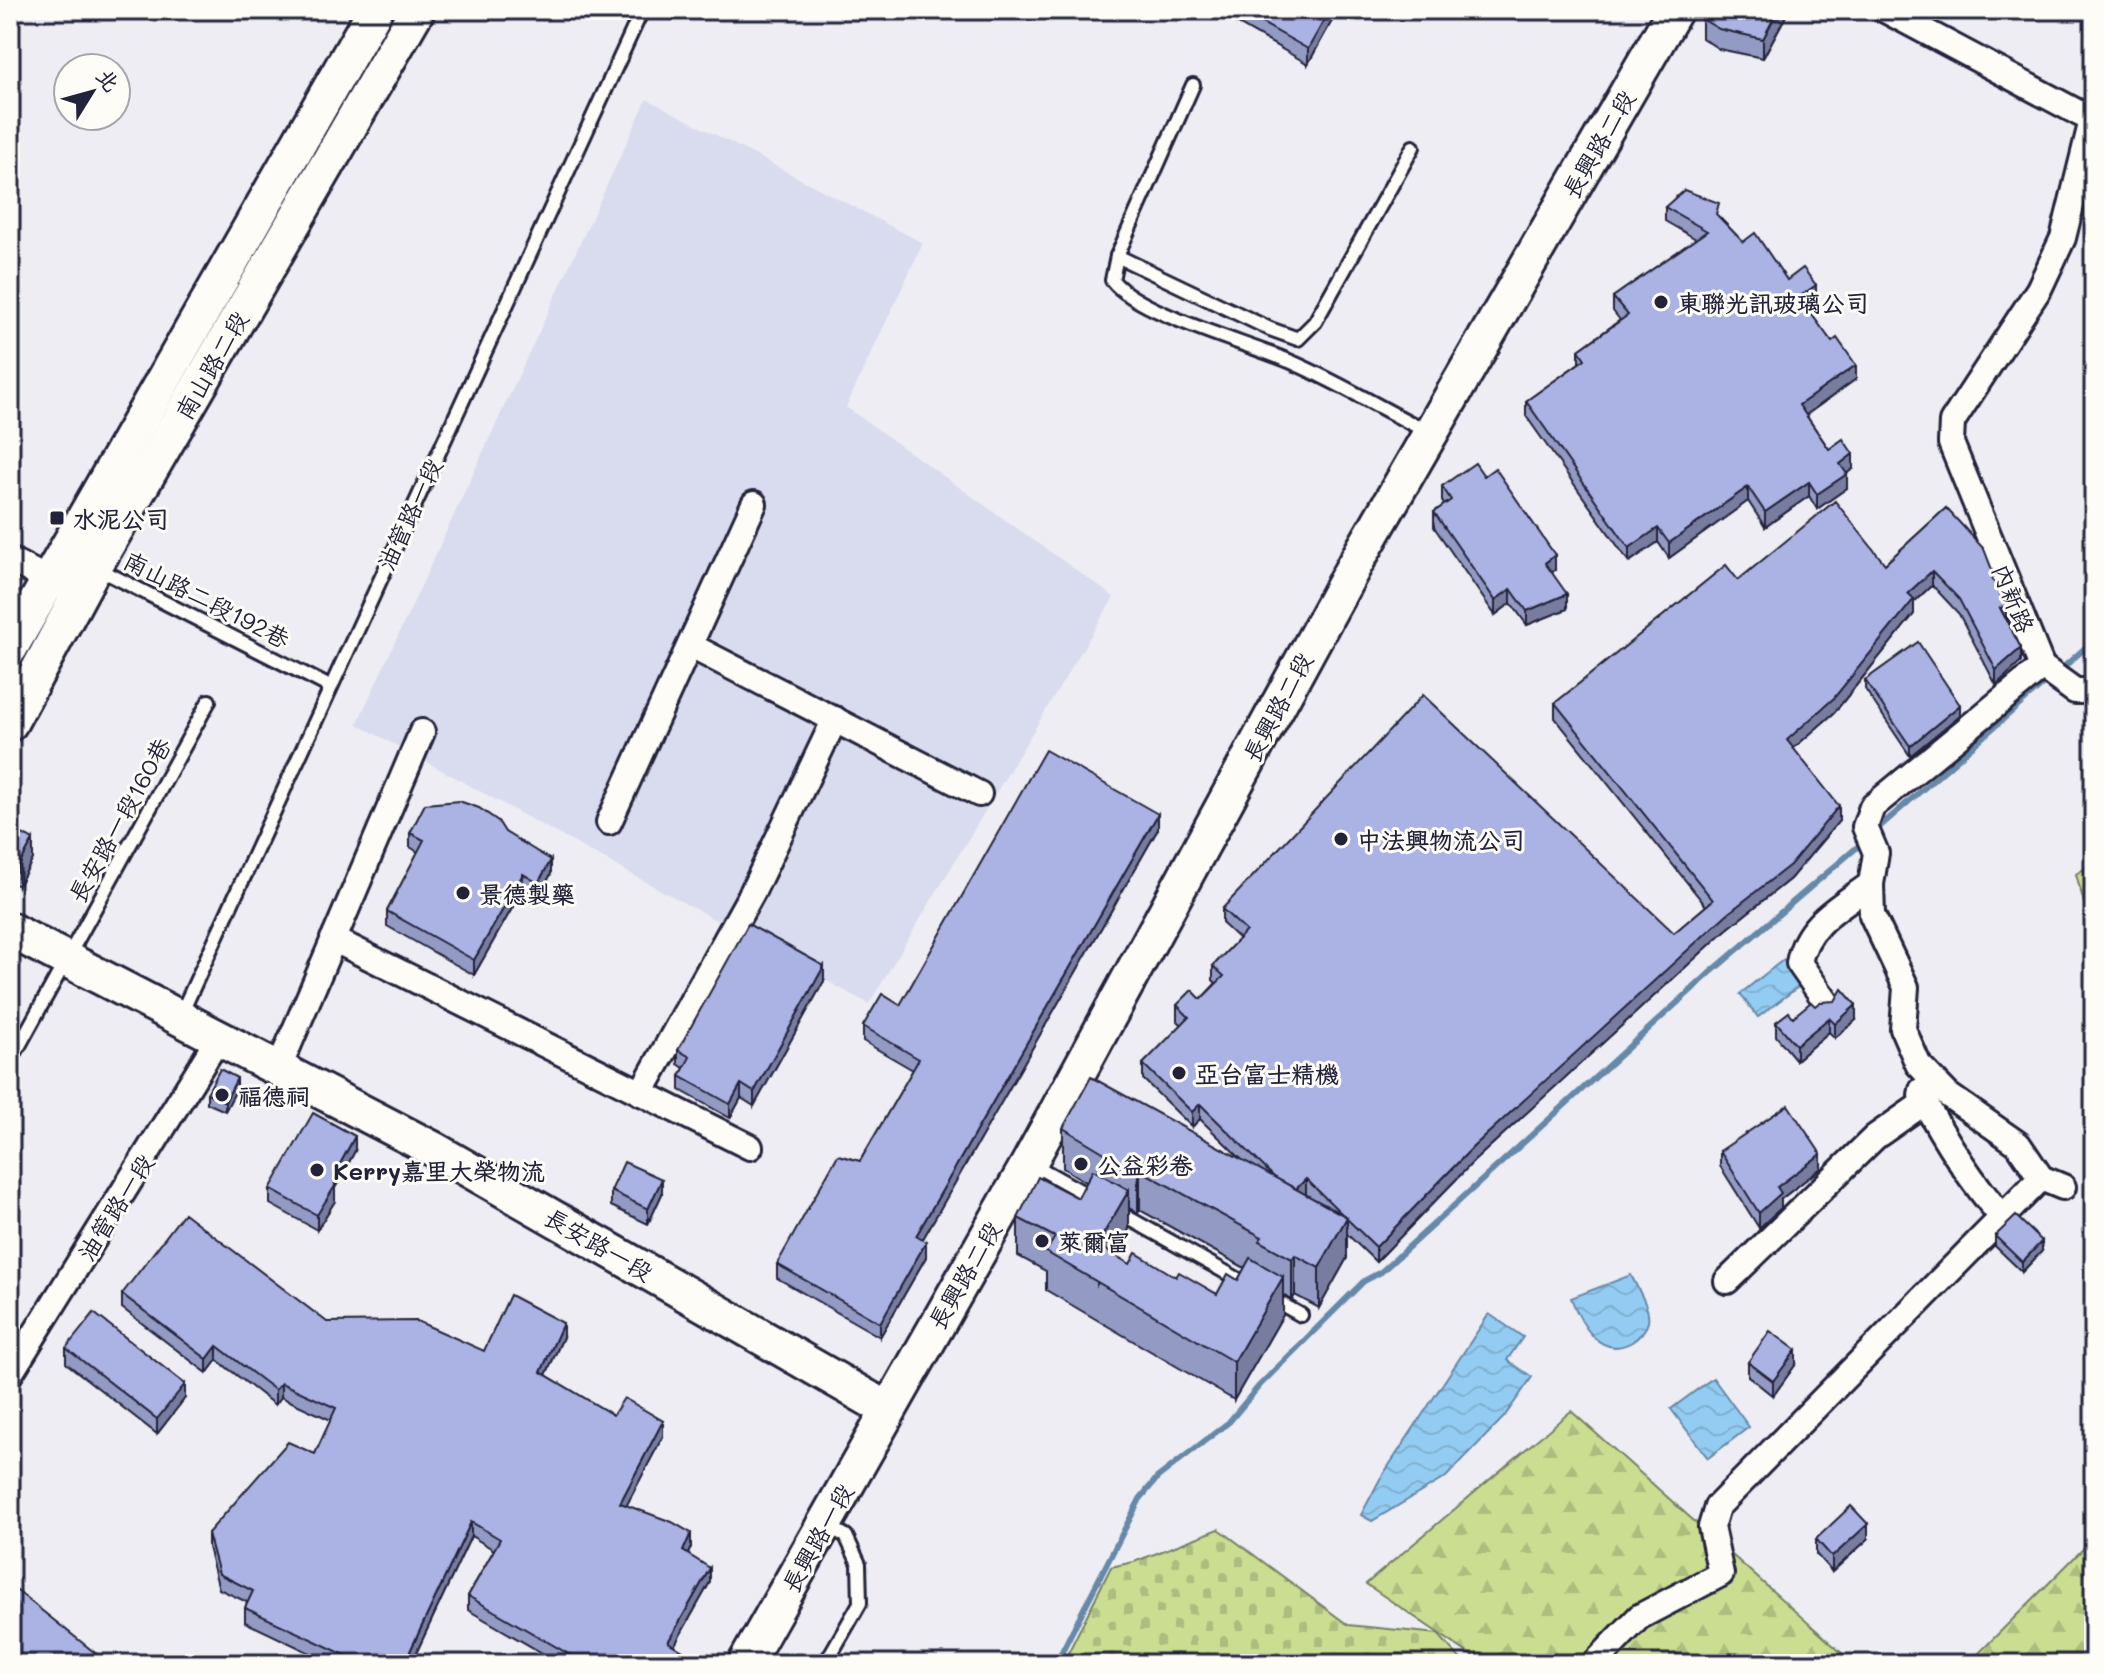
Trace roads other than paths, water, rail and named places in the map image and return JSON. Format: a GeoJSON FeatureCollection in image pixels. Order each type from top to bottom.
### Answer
{"type":"FeatureCollection","features":[{"type":"Feature","properties":{"kind":"street","name":"南山路二段"},"geometry":{"type":"LineString","coordinates":[[10,723],[80,564],[375,10]]}},
{"type":"Feature","properties":{"kind":"street","name":"南山路二段"},"geometry":{"type":"LineString","coordinates":[[10,648],[47,580],[80,564],[417,10]]}},
{"type":"Feature","properties":{"kind":"street","name":"長興路二段"},"geometry":{"type":"LineString","coordinates":[[887,1409],[1029,1163],[1348,578],[1675,10]]}},
{"type":"Feature","properties":{"kind":"street","name":"內新路"},"geometry":{"type":"LineString","coordinates":[[1885,10],[2093,120],[2063,238],[2039,289],[1952,422],[1951,443],[2042,667]]}},
{"type":"Feature","properties":{"kind":"street"},"geometry":{"type":"LineString","coordinates":[[609,822],[754,504]]}},
{"type":"Feature","properties":{"kind":"street"},"geometry":{"type":"LineString","coordinates":[[10,560],[47,580]]}},
{"type":"Feature","properties":{"kind":"street"},"geometry":{"type":"LineString","coordinates":[[691,646],[979,794]]}},
{"type":"Feature","properties":{"kind":"street"},"geometry":{"type":"LineString","coordinates":[[1594,1664],[1639,1617],[1721,1574],[1711,1527],[1717,1507],[2003,1218],[2052,1182],[2018,1144],[1948,1095],[1918,1064],[1903,1029],[1906,987],[1872,915],[1871,884],[1876,853],[1865,827],[1872,807],[2042,667],[2075,691],[2094,691]]}},
{"type":"Feature","properties":{"kind":"street"},"geometry":{"type":"LineString","coordinates":[[641,1093],[753,891],[835,719]]}},
{"type":"Feature","properties":{"kind":"street"},"geometry":{"type":"LineString","coordinates":[[278,1070],[422,732]]}},
{"type":"Feature","properties":{"kind":"street"},"geometry":{"type":"LineString","coordinates":[[1827,1003],[1799,963],[1803,940],[1826,917],[1871,884]]}},
{"type":"Feature","properties":{"kind":"street","name":"長安路一段"},"geometry":{"type":"LineString","coordinates":[[10,930],[433,1149],[887,1409]]}},
{"type":"Feature","properties":{"kind":"street"},"geometry":{"type":"LineString","coordinates":[[333,939],[750,1147]]}},
{"type":"Feature","properties":{"kind":"street","name":"油管路一段"},"geometry":{"type":"LineString","coordinates":[[10,1374],[218,1039]]}},
{"type":"Feature","properties":{"kind":"street"},"geometry":{"type":"LineString","coordinates":[[1926,1072],[1921,1095],[1980,1192],[2003,1218]]}},
{"type":"Feature","properties":{"kind":"street"},"geometry":{"type":"LineString","coordinates":[[1727,1281],[1875,1137],[1925,1102]]}},
{"type":"Feature","properties":{"kind":"street","name":"長興路一段"},"geometry":{"type":"LineString","coordinates":[[745,1664],[826,1525],[887,1409]]}},
{"type":"Feature","properties":{"kind":"lane","name":"油管路一段"},"geometry":{"type":"LineString","coordinates":[[179,1019],[642,10]]}},
{"type":"Feature","properties":{"kind":"lane"},"geometry":{"type":"LineString","coordinates":[[1193,85],[1117,256],[1112,280],[1121,291],[1145,305],[1298,364],[1431,433]]}},
{"type":"Feature","properties":{"kind":"lane"},"geometry":{"type":"LineString","coordinates":[[1117,256],[1298,339],[1315,322],[1413,147]]}},
{"type":"Feature","properties":{"kind":"lane","name":"南山路二段192巷"},"geometry":{"type":"LineString","coordinates":[[80,564],[330,687]]}},
{"type":"Feature","properties":{"kind":"lane","name":"長安路一段160巷"},"geometry":{"type":"LineString","coordinates":[[10,1062],[209,701]]}},
{"type":"Feature","properties":{"kind":"lane"},"geometry":{"type":"LineString","coordinates":[[1029,1163],[1301,1315]]}},
{"type":"Feature","properties":{"kind":"lane"},"geometry":{"type":"LineString","coordinates":[[825,1664],[860,1603],[859,1564],[846,1536],[826,1525]]}},
{"type":"Feature","properties":{"kind":"water"},"geometry":{"type":"Polygon","coordinates":[[[1783,960],[1802,984],[1758,1017],[1740,994],[1783,960]]]}},
{"type":"Feature","properties":{"kind":"water"},"geometry":{"type":"Polygon","coordinates":[[[1631,1275],[1646,1304],[1646,1328],[1632,1342],[1621,1346],[1601,1343],[1586,1328],[1571,1298],[1631,1275]]]}},
{"type":"Feature","properties":{"kind":"water"},"geometry":{"type":"Polygon","coordinates":[[[1489,1314],[1523,1337],[1507,1360],[1532,1377],[1504,1417],[1446,1477],[1372,1521],[1361,1515],[1380,1479],[1489,1314]]]}},
{"type":"Feature","properties":{"kind":"water"},"geometry":{"type":"Polygon","coordinates":[[[1713,1378],[1749,1427],[1708,1458],[1671,1409],[1713,1378]]]}},
{"type":"Feature","properties":{"kind":"waterway"},"geometry":{"type":"LineString","coordinates":[[2057,673],[2094,640]]}},
{"type":"Feature","properties":{"kind":"waterway"},"geometry":{"type":"LineString","coordinates":[[1876,830],[2048,680]]}},
{"type":"Feature","properties":{"kind":"waterway"},"geometry":{"type":"LineString","coordinates":[[1058,1659],[1140,1499],[1158,1477],[1229,1422],[1259,1386],[1364,1281],[1381,1272],[1710,973],[1862,843]]}},
{"type":"Feature","properties":{"kind":"place","name":"東聯光訊玻璃公司"},"geometry":{"type":"Point","coordinates":[1661,302]}},
{"type":"Feature","properties":{"kind":"place","name":"水泥公司"},"geometry":{"type":"Point","coordinates":[57,518]}},
{"type":"Feature","properties":{"kind":"place","name":"中法興物流公司"},"geometry":{"type":"Point","coordinates":[1341,839]}},
{"type":"Feature","properties":{"kind":"place","name":"景德製藥"},"geometry":{"type":"Point","coordinates":[463,893]}},
{"type":"Feature","properties":{"kind":"place","name":"亞台富士精機"},"geometry":{"type":"Point","coordinates":[1179,1073]}},
{"type":"Feature","properties":{"kind":"place","name":"福德祠"},"geometry":{"type":"Point","coordinates":[222,1095]}},
{"type":"Feature","properties":{"kind":"place","name":"公益彩卷"},"geometry":{"type":"Point","coordinates":[1081,1164]}},
{"type":"Feature","properties":{"kind":"place","name":"Kerry嘉里大榮物流"},"geometry":{"type":"Point","coordinates":[317,1170]}},
{"type":"Feature","properties":{"kind":"place","name":"萊爾富"},"geometry":{"type":"Point","coordinates":[1042,1241]}}]}
